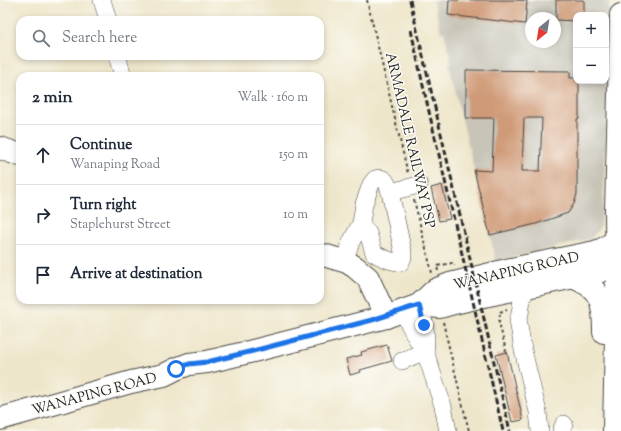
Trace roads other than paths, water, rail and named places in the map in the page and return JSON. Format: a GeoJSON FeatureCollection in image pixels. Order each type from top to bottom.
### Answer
{"type":"FeatureCollection","features":[{"type":"Feature","properties":{"kind":"main road"},"geometry":{"type":"LineString","coordinates":[[614,431],[619,251],[621,15]]}},
{"type":"Feature","properties":{"kind":"main road"},"geometry":{"type":"LineString","coordinates":[[0,148],[16,154]]}},
{"type":"Feature","properties":{"kind":"main road"},"geometry":{"type":"LineString","coordinates":[[0,159],[16,165]]}},
{"type":"Feature","properties":{"kind":"main road","name":"WANAPING ROAD"},"geometry":{"type":"LineString","coordinates":[[395,313],[435,290],[450,284],[511,269],[595,252],[619,251]]}},
{"type":"Feature","properties":{"kind":"main road","name":"WANAPING ROAD"},"geometry":{"type":"LineString","coordinates":[[0,419],[131,382],[164,375],[189,364],[207,362],[253,351],[395,313],[440,308],[454,303],[506,309],[532,286],[598,272],[619,251]]}},
{"type":"Feature","properties":{"kind":"main road"},"geometry":{"type":"LineString","coordinates":[[324,255],[344,261],[355,267],[368,278],[395,313]]}},
{"type":"Feature","properties":{"kind":"main road"},"geometry":{"type":"LineString","coordinates":[[324,267],[347,275],[357,286],[362,296],[395,313]]}},
{"type":"Feature","properties":{"kind":"main road"},"geometry":{"type":"LineString","coordinates":[[511,269],[514,275],[532,286]]}},
{"type":"Feature","properties":{"kind":"main road"},"geometry":{"type":"LineString","coordinates":[[506,309],[511,269]]}},
{"type":"Feature","properties":{"kind":"main road"},"geometry":{"type":"LineString","coordinates":[[572,277],[589,285],[601,301],[604,313],[605,370],[616,386]]}},
{"type":"Feature","properties":{"kind":"street"},"geometry":{"type":"LineString","coordinates":[[102,0],[107,16]]}},
{"type":"Feature","properties":{"kind":"street"},"geometry":{"type":"LineString","coordinates":[[118,60],[122,72]]}},
{"type":"Feature","properties":{"kind":"street"},"geometry":{"type":"LineString","coordinates":[[344,261],[350,242],[359,227],[364,204],[373,181],[378,178],[384,179],[388,184],[403,252],[401,262],[396,262],[374,253],[368,233],[359,227]]}},
{"type":"Feature","properties":{"kind":"street"},"geometry":{"type":"LineString","coordinates":[[390,192],[415,186]]}},
{"type":"Feature","properties":{"kind":"street"},"geometry":{"type":"LineString","coordinates":[[506,309],[520,314],[524,293],[532,286]]}},
{"type":"Feature","properties":{"kind":"street"},"geometry":{"type":"LineString","coordinates":[[506,309],[523,350],[538,412],[540,431]]}},
{"type":"Feature","properties":{"kind":"street"},"geometry":{"type":"LineString","coordinates":[[395,313],[422,314],[427,339],[425,351],[443,406],[448,431]]}},
{"type":"Feature","properties":{"kind":"street"},"geometry":{"type":"LineString","coordinates":[[402,361],[425,351]]}},
{"type":"Feature","properties":{"kind":"railway"},"geometry":{"type":"LineString","coordinates":[[410,0],[510,431]]}},
{"type":"Feature","properties":{"kind":"railway"},"geometry":{"type":"LineString","coordinates":[[411,30],[503,431]]}}]}
